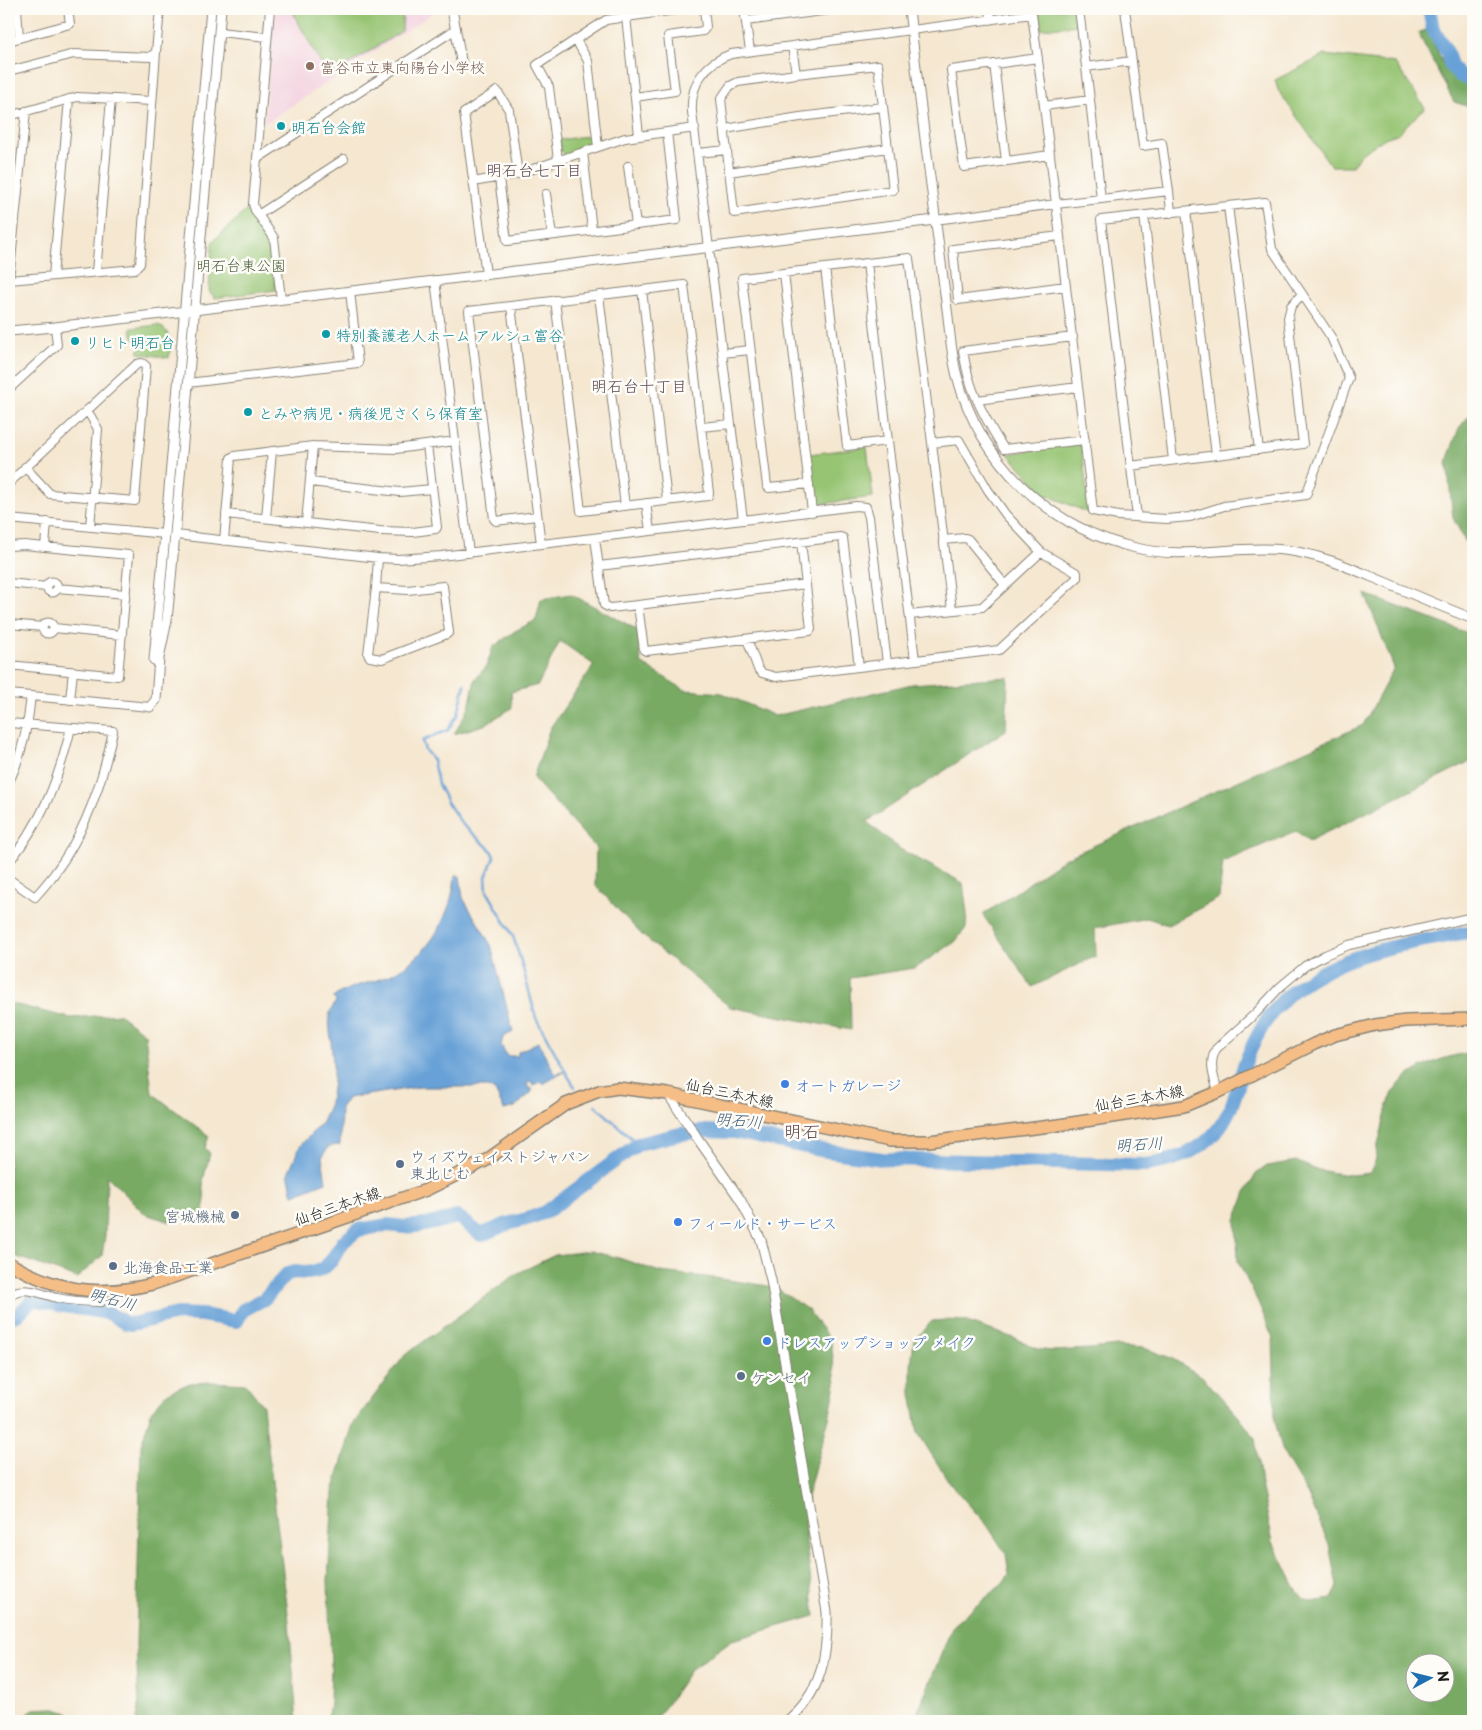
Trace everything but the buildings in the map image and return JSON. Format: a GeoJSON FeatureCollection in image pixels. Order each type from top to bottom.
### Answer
{"type":"FeatureCollection","features":[{"type":"Feature","properties":{"kind":"main road","name":"仙台三本木線"},"geometry":{"type":"LineString","coordinates":[[9,1263],[62,1285],[85,1291],[102,1292],[132,1289],[153,1284],[426,1190],[485,1161],[566,1104],[589,1094],[618,1088],[668,1094],[716,1103],[850,1134],[908,1142],[1059,1125],[1162,1110],[1199,1101],[1314,1044],[1358,1029],[1406,1021],[1473,1019]]}},
{"type":"Feature","properties":{"kind":"street"},"geometry":{"type":"LineString","coordinates":[[17,9],[20,38]]}},
{"type":"Feature","properties":{"kind":"street"},"geometry":{"type":"LineString","coordinates":[[9,41],[70,24],[68,9]]}},
{"type":"Feature","properties":{"kind":"street"},"geometry":{"type":"LineString","coordinates":[[26,111],[9,280],[135,269],[140,264],[160,9]]}},
{"type":"Feature","properties":{"kind":"street"},"geometry":{"type":"LineString","coordinates":[[150,707],[211,9]]}},
{"type":"Feature","properties":{"kind":"street"},"geometry":{"type":"LineString","coordinates":[[150,707],[156,700],[159,658],[167,620],[176,535],[221,9]]}},
{"type":"Feature","properties":{"kind":"street"},"geometry":{"type":"LineString","coordinates":[[270,9],[253,204],[258,215],[274,238],[281,299]]}},
{"type":"Feature","properties":{"kind":"street"},"geometry":{"type":"LineString","coordinates":[[452,9],[462,66]]}},
{"type":"Feature","properties":{"kind":"street"},"geometry":{"type":"LineString","coordinates":[[558,160],[549,87],[537,65],[606,20],[682,9]]}},
{"type":"Feature","properties":{"kind":"street"},"geometry":{"type":"LineString","coordinates":[[635,97],[675,91],[668,36],[702,31],[706,27],[704,9]]}},
{"type":"Feature","properties":{"kind":"street"},"geometry":{"type":"LineString","coordinates":[[744,9],[750,51]]}},
{"type":"Feature","properties":{"kind":"street"},"geometry":{"type":"LineString","coordinates":[[746,21],[785,12],[832,9]]}},
{"type":"Feature","properties":{"kind":"street"},"geometry":{"type":"LineString","coordinates":[[909,9],[956,373],[969,412],[992,452],[1009,474],[1048,509],[1092,534],[1137,549],[1183,554],[1267,549],[1314,556],[1335,562],[1473,619]]}},
{"type":"Feature","properties":{"kind":"street"},"geometry":{"type":"LineString","coordinates":[[990,9],[991,20]]}},
{"type":"Feature","properties":{"kind":"street"},"geometry":{"type":"LineString","coordinates":[[1079,9],[1101,199]]}},
{"type":"Feature","properties":{"kind":"street"},"geometry":{"type":"LineString","coordinates":[[1125,9],[1143,146],[1162,143],[1171,213]]}},
{"type":"Feature","properties":{"kind":"street"},"geometry":{"type":"LineString","coordinates":[[743,520],[692,96],[702,74],[718,60],[731,54],[1032,14],[1093,511],[1118,516],[1167,519],[1190,517],[1224,506],[1306,495],[1349,378],[1331,337],[1272,248],[1265,202],[1101,220],[1136,517]]}},
{"type":"Feature","properties":{"kind":"street"},"geometry":{"type":"LineString","coordinates":[[626,17],[639,135]]}},
{"type":"Feature","properties":{"kind":"street"},"geometry":{"type":"LineString","coordinates":[[257,159],[456,28]]}},
{"type":"Feature","properties":{"kind":"street"},"geometry":{"type":"LineString","coordinates":[[219,32],[267,37]]}},
{"type":"Feature","properties":{"kind":"street"},"geometry":{"type":"LineString","coordinates":[[576,40],[588,61],[598,147]]}},
{"type":"Feature","properties":{"kind":"street"},"geometry":{"type":"LineString","coordinates":[[792,46],[796,74]]}},
{"type":"Feature","properties":{"kind":"street"},"geometry":{"type":"LineString","coordinates":[[9,71],[74,54],[150,57],[156,52]]}},
{"type":"Feature","properties":{"kind":"street"},"geometry":{"type":"LineString","coordinates":[[1038,58],[951,70],[964,167],[1050,156]]}},
{"type":"Feature","properties":{"kind":"street"},"geometry":{"type":"LineString","coordinates":[[1086,67],[1132,61]]}},
{"type":"Feature","properties":{"kind":"street"},"geometry":{"type":"LineString","coordinates":[[994,64],[1006,161]]}},
{"type":"Feature","properties":{"kind":"street"},"geometry":{"type":"LineString","coordinates":[[878,65],[893,190],[734,212],[721,99],[730,86],[738,82],[796,74],[878,65]]}},
{"type":"Feature","properties":{"kind":"street"},"geometry":{"type":"LineString","coordinates":[[486,274],[464,113],[497,91],[509,110],[518,174]]}},
{"type":"Feature","properties":{"kind":"street"},"geometry":{"type":"LineString","coordinates":[[9,116],[77,97],[152,101]]}},
{"type":"Feature","properties":{"kind":"street"},"geometry":{"type":"LineString","coordinates":[[53,276],[69,99]]}},
{"type":"Feature","properties":{"kind":"street"},"geometry":{"type":"LineString","coordinates":[[96,272],[111,99]]}},
{"type":"Feature","properties":{"kind":"street"},"geometry":{"type":"LineString","coordinates":[[1044,106],[1090,100]]}},
{"type":"Feature","properties":{"kind":"street"},"geometry":{"type":"LineString","coordinates":[[725,129],[800,117],[883,107]]}},
{"type":"Feature","properties":{"kind":"street"},"geometry":{"type":"LineString","coordinates":[[473,182],[518,174],[639,135],[695,128]]}},
{"type":"Feature","properties":{"kind":"street"},"geometry":{"type":"LineString","coordinates":[[499,178],[507,241],[677,220],[667,132]]}},
{"type":"Feature","properties":{"kind":"street"},"geometry":{"type":"LineString","coordinates":[[729,172],[888,148]]}},
{"type":"Feature","properties":{"kind":"street"},"geometry":{"type":"LineString","coordinates":[[698,153],[727,150]]}},
{"type":"Feature","properties":{"kind":"street"},"geometry":{"type":"LineString","coordinates":[[583,152],[592,230]]}},
{"type":"Feature","properties":{"kind":"street"},"geometry":{"type":"LineString","coordinates":[[258,215],[344,159]]}},
{"type":"Feature","properties":{"kind":"street"},"geometry":{"type":"LineString","coordinates":[[628,166],[636,225]]}},
{"type":"Feature","properties":{"kind":"street"},"geometry":{"type":"LineString","coordinates":[[9,331],[55,327],[1056,204],[1169,192]]}},
{"type":"Feature","properties":{"kind":"street"},"geometry":{"type":"LineString","coordinates":[[546,194],[552,235]]}},
{"type":"Feature","properties":{"kind":"street"},"geometry":{"type":"LineString","coordinates":[[1228,206],[1258,450]]}},
{"type":"Feature","properties":{"kind":"street"},"geometry":{"type":"LineString","coordinates":[[1186,211],[1216,455]]}},
{"type":"Feature","properties":{"kind":"street"},"geometry":{"type":"LineString","coordinates":[[1144,216],[1173,460]]}},
{"type":"Feature","properties":{"kind":"street"},"geometry":{"type":"LineString","coordinates":[[1060,236],[953,249],[958,300],[1066,286]]}},
{"type":"Feature","properties":{"kind":"street"},"geometry":{"type":"LineString","coordinates":[[809,484],[769,488],[767,486],[742,278],[909,258],[952,610]]}},
{"type":"Feature","properties":{"kind":"street"},"geometry":{"type":"LineString","coordinates":[[867,263],[915,660]]}},
{"type":"Feature","properties":{"kind":"street"},"geometry":{"type":"LineString","coordinates":[[825,268],[847,446],[888,441]]}},
{"type":"Feature","properties":{"kind":"street"},"geometry":{"type":"LineString","coordinates":[[784,273],[812,512]]}},
{"type":"Feature","properties":{"kind":"street"},"geometry":{"type":"LineString","coordinates":[[435,280],[469,553]]}},
{"type":"Feature","properties":{"kind":"street"},"geometry":{"type":"LineString","coordinates":[[537,516],[496,521],[494,519],[469,311],[556,300],[642,290],[684,284],[709,493],[708,496],[581,511],[556,300]]}},
{"type":"Feature","properties":{"kind":"street"},"geometry":{"type":"LineString","coordinates":[[642,290],[668,500]]}},
{"type":"Feature","properties":{"kind":"street"},"geometry":{"type":"LineString","coordinates":[[188,383],[358,363],[350,291]]}},
{"type":"Feature","properties":{"kind":"street"},"geometry":{"type":"LineString","coordinates":[[1130,466],[1303,444],[1288,318],[1291,306],[1302,294]]}},
{"type":"Feature","properties":{"kind":"street"},"geometry":{"type":"LineString","coordinates":[[599,295],[625,506]]}},
{"type":"Feature","properties":{"kind":"street"},"geometry":{"type":"LineString","coordinates":[[512,306],[541,544]]}},
{"type":"Feature","properties":{"kind":"street"},"geometry":{"type":"LineString","coordinates":[[9,389],[57,345],[55,327]]}},
{"type":"Feature","properties":{"kind":"street"},"geometry":{"type":"LineString","coordinates":[[1073,337],[963,351],[968,378],[977,400],[1004,450],[1085,440]]}},
{"type":"Feature","properties":{"kind":"street"},"geometry":{"type":"LineString","coordinates":[[722,354],[750,350]]}},
{"type":"Feature","properties":{"kind":"street"},"geometry":{"type":"LineString","coordinates":[[9,483],[25,468],[87,410],[137,364],[142,363],[146,366],[135,501],[50,494],[25,468]]}},
{"type":"Feature","properties":{"kind":"street"},"geometry":{"type":"LineString","coordinates":[[977,400],[1078,387]]}},
{"type":"Feature","properties":{"kind":"street"},"geometry":{"type":"LineString","coordinates":[[87,410],[98,429],[90,526]]}},
{"type":"Feature","properties":{"kind":"street"},"geometry":{"type":"LineString","coordinates":[[701,428],[731,424]]}},
{"type":"Feature","properties":{"kind":"street"},"geometry":{"type":"LineString","coordinates":[[747,639],[758,669],[770,676],[999,650],[1077,578],[1077,574],[1041,552],[999,507],[959,440],[932,443]]}},
{"type":"Feature","properties":{"kind":"street"},"geometry":{"type":"LineString","coordinates":[[224,541],[232,458],[234,456],[313,446],[396,449],[455,441]]}},
{"type":"Feature","properties":{"kind":"street"},"geometry":{"type":"LineString","coordinates":[[226,514],[402,532],[436,529],[427,445]]}},
{"type":"Feature","properties":{"kind":"street"},"geometry":{"type":"LineString","coordinates":[[306,523],[313,446]]}},
{"type":"Feature","properties":{"kind":"street"},"geometry":{"type":"LineString","coordinates":[[266,518],[272,451]]}},
{"type":"Feature","properties":{"kind":"street"},"geometry":{"type":"LineString","coordinates":[[310,482],[386,491],[410,492],[432,489]]}},
{"type":"Feature","properties":{"kind":"street"},"geometry":{"type":"LineString","coordinates":[[646,503],[650,531]]}},
{"type":"Feature","properties":{"kind":"street"},"geometry":{"type":"LineString","coordinates":[[176,535],[378,558],[419,558],[862,506],[868,511],[887,663]]}},
{"type":"Feature","properties":{"kind":"street"},"geometry":{"type":"LineString","coordinates":[[9,519],[165,534]]}},
{"type":"Feature","properties":{"kind":"street"},"geometry":{"type":"LineString","coordinates":[[45,547],[47,522]]}},
{"type":"Feature","properties":{"kind":"street"},"geometry":{"type":"LineString","coordinates":[[599,566],[840,537],[842,538],[859,667]]}},
{"type":"Feature","properties":{"kind":"street"},"geometry":{"type":"LineString","coordinates":[[596,538],[604,604],[610,608],[806,584]]}},
{"type":"Feature","properties":{"kind":"street"},"geometry":{"type":"LineString","coordinates":[[943,540],[968,539],[1005,585]]}},
{"type":"Feature","properties":{"kind":"street"},"geometry":{"type":"LineString","coordinates":[[638,604],[644,650],[646,651],[810,632],[801,542]]}},
{"type":"Feature","properties":{"kind":"street"},"geometry":{"type":"LineString","coordinates":[[9,546],[24,545],[129,555],[118,676],[9,665]]}},
{"type":"Feature","properties":{"kind":"street"},"geometry":{"type":"LineString","coordinates":[[910,615],[982,607],[1041,552]]}},
{"type":"Feature","properties":{"kind":"street"},"geometry":{"type":"LineString","coordinates":[[376,588],[408,590],[444,586],[449,632],[382,658],[370,657],[368,654],[378,558]]}},
{"type":"Feature","properties":{"kind":"street"},"geometry":{"type":"LineString","coordinates":[[9,583],[46,587],[51,593],[56,591],[57,588],[126,594]]}},
{"type":"Feature","properties":{"kind":"street"},"geometry":{"type":"LineString","coordinates":[[9,624],[43,627],[44,624],[50,623],[54,628],[122,635]]}},
{"type":"Feature","properties":{"kind":"street"},"geometry":{"type":"LineString","coordinates":[[70,700],[73,671]]}},
{"type":"Feature","properties":{"kind":"street"},"geometry":{"type":"LineString","coordinates":[[9,694],[150,707]]}},
{"type":"Feature","properties":{"kind":"street"},"geometry":{"type":"LineString","coordinates":[[9,782],[22,749],[28,724],[31,696]]}},
{"type":"Feature","properties":{"kind":"street"},"geometry":{"type":"LineString","coordinates":[[9,723],[113,732],[106,766],[93,803],[77,838],[58,870],[35,897],[9,879]]}},
{"type":"Feature","properties":{"kind":"street"},"geometry":{"type":"LineString","coordinates":[[9,862],[32,830],[46,806],[57,780],[71,728]]}},
{"type":"Feature","properties":{"kind":"street"},"geometry":{"type":"LineString","coordinates":[[1223,1090],[1212,1067],[1213,1055],[1216,1049],[1256,1014],[1280,987],[1306,966],[1325,954],[1349,945],[1473,917]]}},
{"type":"Feature","properties":{"kind":"street"},"geometry":{"type":"LineString","coordinates":[[668,1094],[740,1199],[760,1240],[771,1280],[827,1612],[826,1650],[821,1672],[804,1704],[787,1721]]}},
{"type":"Feature","properties":{"kind":"street"},"geometry":{"type":"LineString","coordinates":[[9,1298],[14,1292],[20,1290],[35,1291],[55,1298],[82,1302],[101,1302],[102,1292]]}},
{"type":"Feature","properties":{"kind":"shaded area","name":"富谷市立東向陽台小学校"},"geometry":{"type":"Polygon","coordinates":[[[274,9],[439,9],[264,124],[274,9]]]}},
{"type":"Feature","properties":{"kind":"green space"},"geometry":{"type":"Polygon","coordinates":[[[291,9],[403,9],[402,31],[328,77],[291,9]]]}},
{"type":"Feature","properties":{"kind":"green space"},"geometry":{"type":"Polygon","coordinates":[[[1038,9],[1076,9],[1078,25],[1041,29],[1038,9]]]}},
{"type":"Feature","properties":{"kind":"green space"},"geometry":{"type":"Polygon","coordinates":[[[1428,29],[1443,64],[1458,81],[1473,84],[1473,108],[1454,102],[1418,33],[1428,29]]]}},
{"type":"Feature","properties":{"kind":"green space"},"geometry":{"type":"Polygon","coordinates":[[[1325,55],[1395,63],[1425,108],[1397,134],[1385,138],[1361,154],[1352,166],[1331,166],[1278,90],[1275,80],[1325,55]]]}},
{"type":"Feature","properties":{"kind":"green space"},"geometry":{"type":"Polygon","coordinates":[[[593,135],[594,142],[592,145],[565,155],[561,151],[559,140],[593,135]]]}},
{"type":"Feature","properties":{"kind":"green space","name":"明石台東公園"},"geometry":{"type":"Polygon","coordinates":[[[249,208],[269,239],[276,290],[215,298],[209,291],[212,242],[249,208]]]}},
{"type":"Feature","properties":{"kind":"green space"},"geometry":{"type":"Polygon","coordinates":[[[158,325],[166,331],[170,339],[169,358],[138,353],[140,348],[133,338],[131,328],[158,325]]]}},
{"type":"Feature","properties":{"kind":"green space"},"geometry":{"type":"Polygon","coordinates":[[[1473,411],[1473,556],[1453,518],[1447,461],[1459,428],[1473,411]]]}},
{"type":"Feature","properties":{"kind":"green space"},"geometry":{"type":"Polygon","coordinates":[[[1077,443],[1082,447],[1089,513],[1044,494],[1008,454],[1077,443]]]}},
{"type":"Feature","properties":{"kind":"green space"},"geometry":{"type":"Polygon","coordinates":[[[867,447],[873,497],[820,504],[815,500],[809,454],[867,447]]]}},
{"type":"Feature","properties":{"kind":"green space"},"geometry":{"type":"Polygon","coordinates":[[[571,594],[638,630],[641,663],[685,690],[722,693],[775,716],[912,684],[1008,677],[1006,730],[867,822],[900,849],[963,883],[967,914],[966,928],[955,942],[915,968],[850,978],[851,1030],[730,1007],[642,935],[595,885],[596,848],[533,778],[550,728],[594,665],[560,641],[538,685],[511,692],[512,708],[484,725],[454,734],[469,708],[475,679],[486,667],[493,647],[515,631],[536,620],[541,599],[571,594]]]}},
{"type":"Feature","properties":{"kind":"green space"},"geometry":{"type":"Polygon","coordinates":[[[1365,594],[1473,635],[1473,760],[1309,841],[1296,831],[1223,862],[1219,898],[1168,925],[1147,918],[1095,928],[1096,956],[1032,987],[983,915],[1064,859],[1363,725],[1394,668],[1365,594]]]}},
{"type":"Feature","properties":{"kind":"green space"},"geometry":{"type":"Polygon","coordinates":[[[9,1003],[70,1018],[119,1014],[145,1034],[152,1093],[209,1136],[205,1148],[210,1153],[203,1181],[205,1199],[203,1215],[171,1222],[145,1214],[107,1176],[105,1236],[102,1256],[77,1278],[9,1254],[9,1003]]]}},
{"type":"Feature","properties":{"kind":"green space"},"geometry":{"type":"Polygon","coordinates":[[[1473,1052],[1473,1721],[914,1721],[953,1625],[1001,1585],[1009,1574],[1006,1554],[987,1525],[951,1485],[918,1433],[911,1394],[911,1365],[914,1340],[932,1321],[964,1321],[1014,1338],[1037,1349],[1052,1351],[1117,1346],[1144,1348],[1171,1358],[1203,1377],[1255,1438],[1261,1484],[1273,1542],[1297,1591],[1304,1599],[1311,1602],[1332,1599],[1337,1586],[1329,1545],[1308,1495],[1283,1453],[1275,1421],[1273,1338],[1238,1262],[1236,1220],[1246,1192],[1256,1174],[1267,1166],[1296,1161],[1314,1169],[1335,1173],[1351,1175],[1370,1173],[1375,1161],[1388,1104],[1396,1089],[1414,1072],[1449,1057],[1473,1052]]]}},
{"type":"Feature","properties":{"kind":"green space"},"geometry":{"type":"Polygon","coordinates":[[[590,1251],[619,1258],[660,1272],[775,1287],[808,1310],[831,1341],[836,1384],[829,1419],[807,1497],[805,1533],[815,1616],[732,1640],[690,1670],[666,1706],[653,1721],[327,1721],[330,1702],[331,1665],[328,1581],[333,1492],[353,1424],[405,1355],[516,1274],[555,1255],[590,1251]]]}},
{"type":"Feature","properties":{"kind":"green space"},"geometry":{"type":"Polygon","coordinates":[[[190,1383],[246,1384],[263,1406],[289,1622],[297,1721],[136,1721],[139,1708],[136,1645],[141,1445],[152,1410],[167,1393],[190,1383]]]}},
{"type":"Feature","properties":{"kind":"green space"},"geometry":{"type":"Polygon","coordinates":[[[53,1708],[68,1713],[78,1721],[21,1721],[33,1709],[53,1708]]]}},
{"type":"Feature","properties":{"kind":"water"},"geometry":{"type":"Polygon","coordinates":[[[455,876],[460,876],[463,898],[491,945],[513,1032],[503,1037],[501,1045],[507,1056],[518,1056],[518,1052],[538,1042],[556,1075],[564,1072],[543,1084],[542,1081],[533,1085],[531,1081],[527,1083],[529,1089],[532,1088],[532,1092],[515,1107],[504,1110],[495,1091],[488,1087],[419,1087],[348,1098],[341,1106],[340,1145],[329,1146],[322,1157],[326,1182],[293,1195],[288,1173],[300,1146],[322,1122],[330,1103],[333,1063],[329,1020],[330,1012],[336,1001],[333,998],[350,988],[383,978],[398,971],[423,950],[442,923],[448,908],[455,876]]]}},
{"type":"Feature","properties":{"kind":"waterway"},"geometry":{"type":"LineString","coordinates":[[1429,9],[1433,29],[1447,52],[1451,66],[1458,74],[1473,82]]}},
{"type":"Feature","properties":{"kind":"waterway"},"geometry":{"type":"LineString","coordinates":[[465,684],[458,714],[448,730],[422,741],[425,750],[433,760],[438,784],[447,802],[462,824],[491,850],[494,857],[486,877],[487,891],[513,936],[536,1018],[575,1087]]}},
{"type":"Feature","properties":{"kind":"waterway","name":"明石川"},"geometry":{"type":"LineString","coordinates":[[9,1316],[17,1315],[34,1299],[109,1313],[125,1323],[131,1324],[178,1314],[202,1315],[237,1321],[243,1310],[264,1299],[287,1274],[318,1271],[325,1267],[332,1260],[343,1242],[358,1230],[388,1225],[404,1227],[425,1225],[457,1217],[481,1235],[507,1224],[546,1212],[638,1144],[680,1134],[706,1131],[734,1132],[820,1150],[882,1159],[1146,1165],[1160,1163],[1185,1155],[1196,1149],[1223,1122],[1236,1094],[1243,1069],[1257,1036],[1277,1006],[1294,990],[1314,976],[1357,957],[1403,944],[1473,931]]}},
{"type":"Feature","properties":{"kind":"waterway"},"geometry":{"type":"LineString","coordinates":[[595,1105],[638,1144]]}},
{"type":"Feature","properties":{"kind":"place","name":"富谷市立東向陽台小学校"},"geometry":{"type":"Point","coordinates":[310,66]}},
{"type":"Feature","properties":{"kind":"place","name":"明石台会館"},"geometry":{"type":"Point","coordinates":[281,126]}},
{"type":"Feature","properties":{"kind":"place","name":"特別養護老人ホーム アルシュ富谷"},"geometry":{"type":"Point","coordinates":[326,334]}},
{"type":"Feature","properties":{"kind":"place","name":"リヒト明石台"},"geometry":{"type":"Point","coordinates":[75,341]}},
{"type":"Feature","properties":{"kind":"place","name":"とみや病児・病後児さくら保育室"},"geometry":{"type":"Point","coordinates":[248,412]}},
{"type":"Feature","properties":{"kind":"place","name":"オートガレージ"},"geometry":{"type":"Point","coordinates":[785,1084]}},
{"type":"Feature","properties":{"kind":"place","name":"ウィズウェイストジャパン 東北じむ"},"geometry":{"type":"Point","coordinates":[400,1164]}},
{"type":"Feature","properties":{"kind":"place","name":"宮城機械"},"geometry":{"type":"Point","coordinates":[235,1215]}},
{"type":"Feature","properties":{"kind":"place","name":"フィールド・サービス"},"geometry":{"type":"Point","coordinates":[678,1222]}},
{"type":"Feature","properties":{"kind":"place","name":"北海食品工業"},"geometry":{"type":"Point","coordinates":[113,1266]}},
{"type":"Feature","properties":{"kind":"place","name":"ドレスアップショップ メイク"},"geometry":{"type":"Point","coordinates":[767,1341]}},
{"type":"Feature","properties":{"kind":"place","name":"ケンセイ"},"geometry":{"type":"Point","coordinates":[741,1376]}},
{"type":"Feature","properties":{"kind":"district","name":"明石台七丁目"},"geometry":{"type":"Point","coordinates":[534,169]}},
{"type":"Feature","properties":{"kind":"district","name":"明石台十丁目"},"geometry":{"type":"Point","coordinates":[639,385]}},
{"type":"Feature","properties":{"kind":"district","name":"明石"},"geometry":{"type":"Point","coordinates":[802,1130]}}]}
